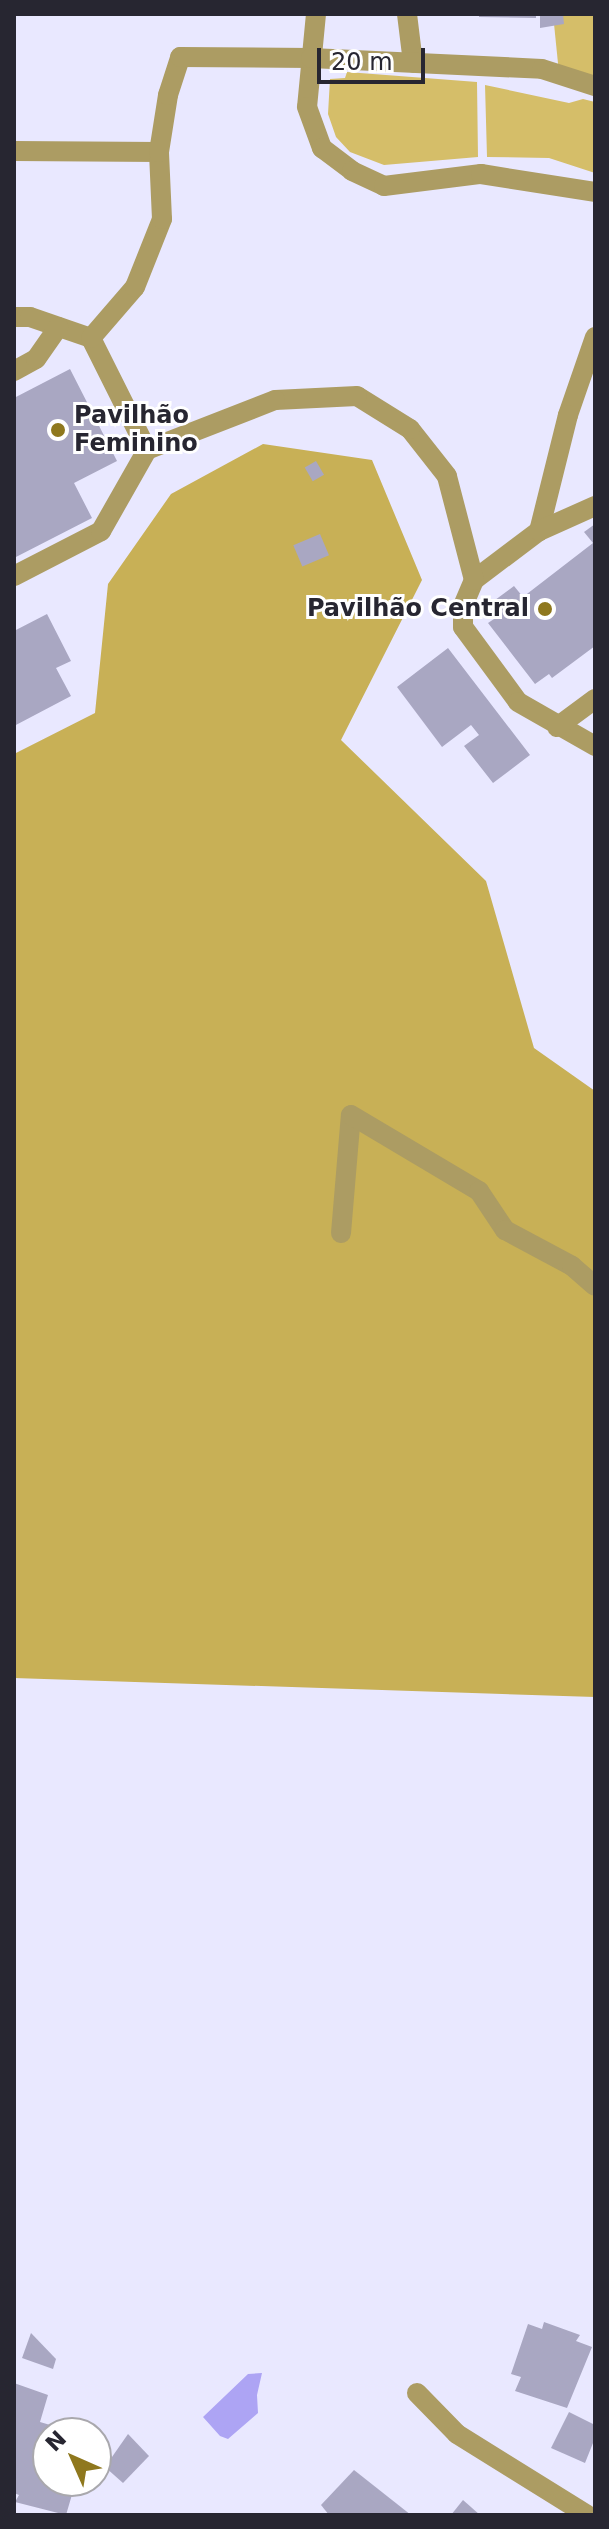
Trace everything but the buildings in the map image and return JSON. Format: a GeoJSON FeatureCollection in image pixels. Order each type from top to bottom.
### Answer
{"type":"FeatureCollection","features":[{"type":"Feature","properties":{"kind":"street"},"geometry":{"type":"LineString","coordinates":[[316,14],[307,107],[322,148],[352,171],[384,186],[481,174],[595,192]]}},
{"type":"Feature","properties":{"kind":"street"},"geometry":{"type":"LineString","coordinates":[[407,14],[413,63]]}},
{"type":"Feature","properties":{"kind":"street"},"geometry":{"type":"LineString","coordinates":[[91,338],[135,287],[162,219],[159,152],[168,95],[180,57],[311,58],[542,69],[595,86]]}},
{"type":"Feature","properties":{"kind":"street"},"geometry":{"type":"LineString","coordinates":[[14,151],[159,152]]}},
{"type":"Feature","properties":{"kind":"street"},"geometry":{"type":"LineString","coordinates":[[14,317],[30,317],[91,338],[147,450]]}},
{"type":"Feature","properties":{"kind":"street"},"geometry":{"type":"LineString","coordinates":[[14,371],[36,359],[58,327]]}},
{"type":"Feature","properties":{"kind":"street"},"geometry":{"type":"LineString","coordinates":[[539,531],[568,415],[595,337]]}},
{"type":"Feature","properties":{"kind":"street"},"geometry":{"type":"LineString","coordinates":[[14,576],[101,531],[147,450],[275,400],[357,396],[410,429],[447,476],[474,580]]}},
{"type":"Feature","properties":{"kind":"street"},"geometry":{"type":"LineString","coordinates":[[595,506],[539,531],[474,580],[463,606],[463,627],[518,702],[595,746]]}},
{"type":"Feature","properties":{"kind":"street"},"geometry":{"type":"LineString","coordinates":[[557,727],[595,699]]}},
{"type":"Feature","properties":{"kind":"street"},"geometry":{"type":"LineString","coordinates":[[341,1233],[351,1115],[479,1191],[505,1230],[572,1266],[595,1286]]}},
{"type":"Feature","properties":{"kind":"street"},"geometry":{"type":"LineString","coordinates":[[417,2393],[457,2434],[587,2515]]}},
{"type":"Feature","properties":{"kind":"shaded area"},"geometry":{"type":"Polygon","coordinates":[[[553,14],[595,14],[595,93],[560,83],[553,14]]]}},
{"type":"Feature","properties":{"kind":"shaded area"},"geometry":{"type":"Polygon","coordinates":[[[347,72],[477,82],[478,157],[384,165],[350,152],[336,137],[328,114],[330,79],[345,78],[347,72]]]}},
{"type":"Feature","properties":{"kind":"shaded area"},"geometry":{"type":"Polygon","coordinates":[[[485,85],[569,103],[583,99],[595,102],[595,173],[549,158],[487,157],[485,85]]]}},
{"type":"Feature","properties":{"kind":"shaded area"},"geometry":{"type":"Polygon","coordinates":[[[263,444],[372,460],[422,580],[341,740],[486,881],[534,1048],[595,1091],[595,1697],[14,1678],[14,754],[95,713],[108,584],[171,494],[263,444]]]}},
{"type":"Feature","properties":{"kind":"shaded area"},"geometry":{"type":"Polygon","coordinates":[[[262,2373],[257,2395],[258,2413],[228,2439],[220,2436],[203,2417],[248,2374],[262,2373]]]}},
{"type":"Feature","properties":{"kind":"place","name":"Pavilhão Feminino"},"geometry":{"type":"Point","coordinates":[58,430]}},
{"type":"Feature","properties":{"kind":"place","name":"Pavilhão Central"},"geometry":{"type":"Point","coordinates":[545,609]}}]}
